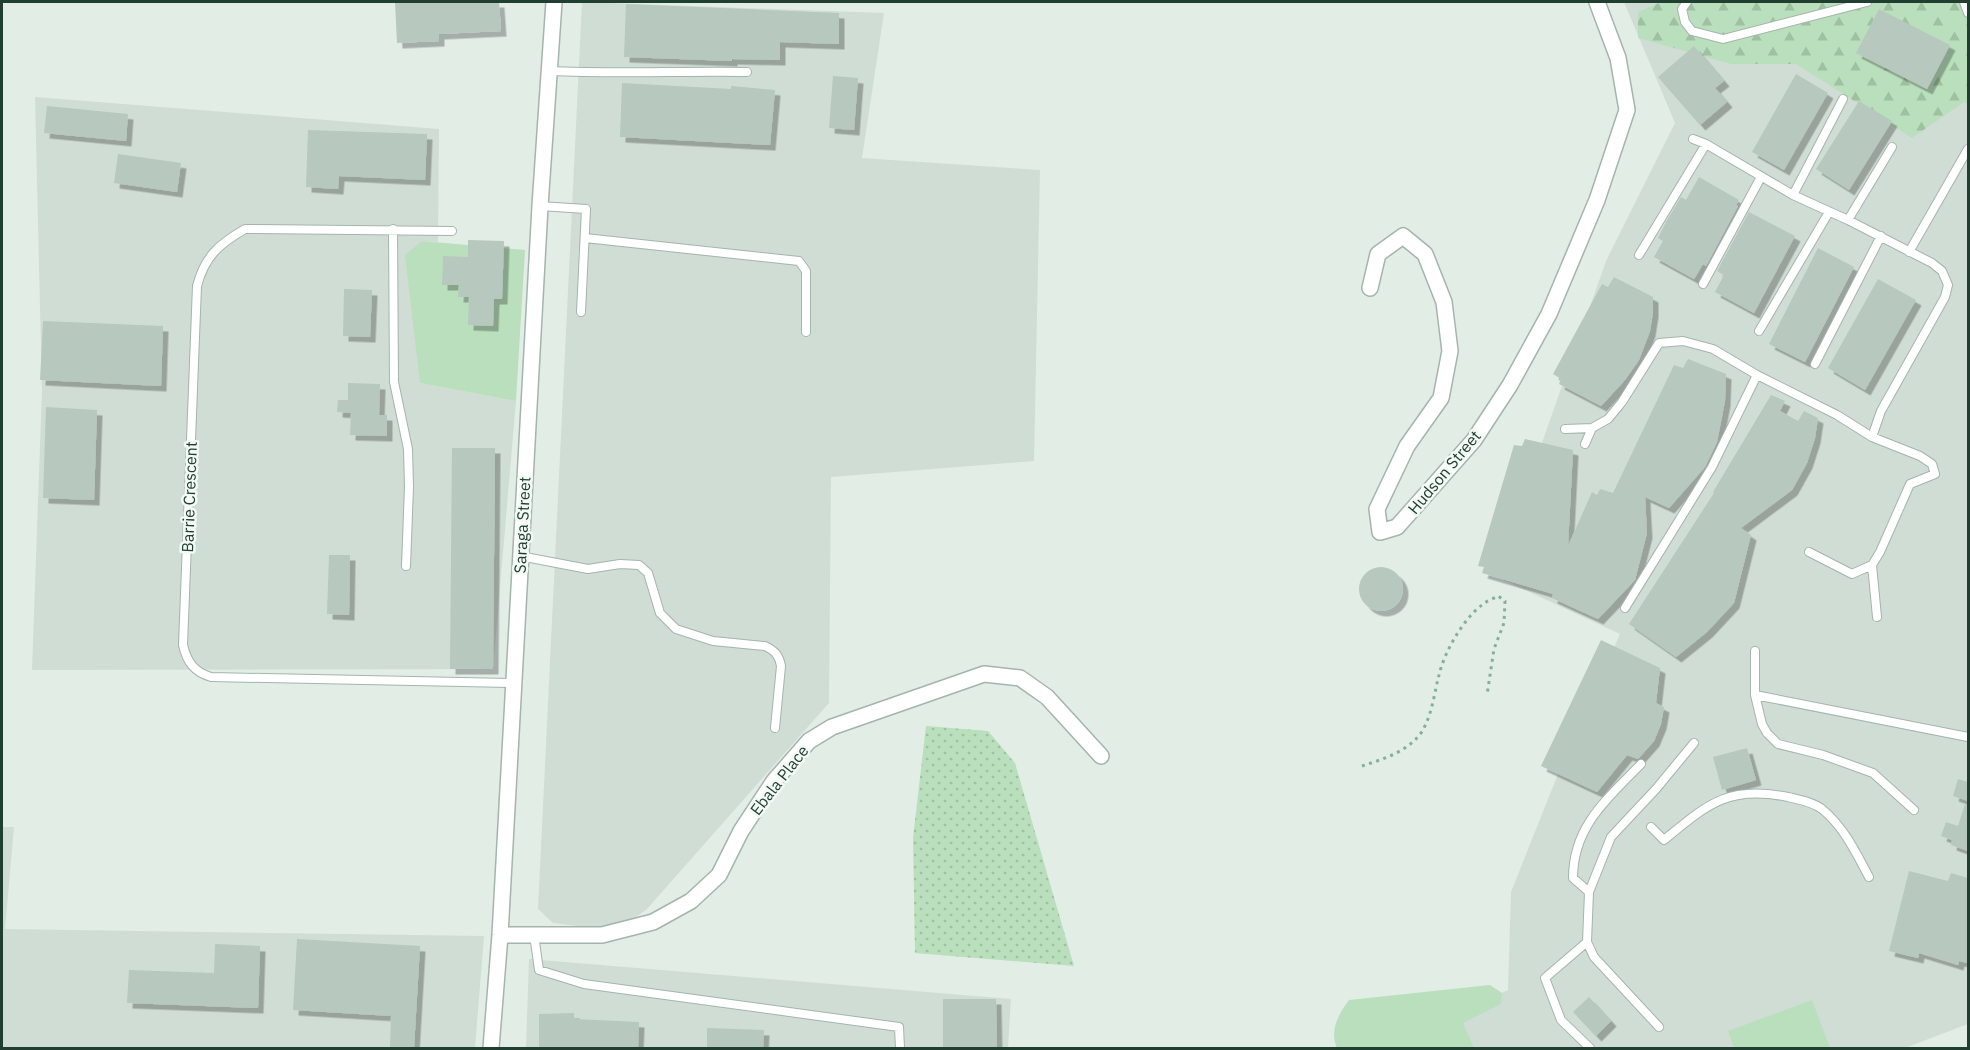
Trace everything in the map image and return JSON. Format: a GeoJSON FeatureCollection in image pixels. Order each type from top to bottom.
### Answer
{"type":"FeatureCollection","features":[{"type":"Feature","properties":{"kind":"street","name":"Saraga Street"},"geometry":{"type":"LineString","coordinates":[[491,1048],[500,935],[540,206],[554,2]]}},
{"type":"Feature","properties":{"kind":"street","name":"Hudson Street"},"geometry":{"type":"LineString","coordinates":[[1370,288],[1378,254],[1403,236],[1425,254],[1444,302],[1450,351],[1442,398],[1407,446],[1377,509],[1380,532],[1397,528],[1474,440],[1510,385],[1548,314],[1596,200],[1627,110],[1618,58],[1597,2]]}},
{"type":"Feature","properties":{"kind":"street","name":"Ebala Place"},"geometry":{"type":"LineString","coordinates":[[500,935],[602,935],[653,922],[691,901],[719,875],[741,831],[774,781],[809,741],[832,727],[984,674],[1020,678],[1047,697],[1101,756]]}},
{"type":"Feature","properties":{"kind":"lane"},"geometry":{"type":"LineString","coordinates":[[1687,2],[1682,9],[1685,22],[1692,31],[1723,39],[1867,2]]}},
{"type":"Feature","properties":{"kind":"lane"},"geometry":{"type":"LineString","coordinates":[[1964,2],[1968,13]]}},
{"type":"Feature","properties":{"kind":"lane"},"geometry":{"type":"LineString","coordinates":[[550,71],[613,74],[656,71],[747,72]]}},
{"type":"Feature","properties":{"kind":"lane"},"geometry":{"type":"LineString","coordinates":[[1793,195],[1843,99]]}},
{"type":"Feature","properties":{"kind":"lane"},"geometry":{"type":"LineString","coordinates":[[1693,139],[1706,144],[1793,195],[1881,236],[1942,271],[1948,285],[1945,297],[1881,411],[1872,437]]}},
{"type":"Feature","properties":{"kind":"lane"},"geometry":{"type":"LineString","coordinates":[[1640,255],[1706,144]]}},
{"type":"Feature","properties":{"kind":"lane"},"geometry":{"type":"LineString","coordinates":[[1848,220],[1892,147]]}},
{"type":"Feature","properties":{"kind":"lane"},"geometry":{"type":"LineString","coordinates":[[1909,252],[1968,149]]}},
{"type":"Feature","properties":{"kind":"lane"},"geometry":{"type":"LineString","coordinates":[[1703,284],[1761,177]]}},
{"type":"Feature","properties":{"kind":"lane"},"geometry":{"type":"LineString","coordinates":[[540,206],[586,209],[581,312]]}},
{"type":"Feature","properties":{"kind":"lane"},"geometry":{"type":"LineString","coordinates":[[1759,331],[1829,212]]}},
{"type":"Feature","properties":{"kind":"lane","name":"Barrie Crescent"},"geometry":{"type":"LineString","coordinates":[[452,231],[245,229],[214,250],[201,269],[197,286],[183,645],[185,656],[191,666],[200,674],[211,677],[513,683]]}},
{"type":"Feature","properties":{"kind":"lane"},"geometry":{"type":"LineString","coordinates":[[393,230],[394,382],[408,449],[406,566]]}},
{"type":"Feature","properties":{"kind":"lane"},"geometry":{"type":"LineString","coordinates":[[1815,364],[1881,236]]}},
{"type":"Feature","properties":{"kind":"lane"},"geometry":{"type":"LineString","coordinates":[[585,238],[800,261],[806,271],[806,332]]}},
{"type":"Feature","properties":{"kind":"lane"},"geometry":{"type":"LineString","coordinates":[[1565,429],[1592,428],[1608,419],[1622,402],[1659,343],[1683,341],[1713,349],[1757,375],[1837,415],[1872,437],[1927,459],[1932,464],[1935,474],[1910,484],[1872,565],[1852,574],[1809,552]]}},
{"type":"Feature","properties":{"kind":"lane"},"geometry":{"type":"LineString","coordinates":[[1625,608],[1712,467],[1757,375]]}},
{"type":"Feature","properties":{"kind":"lane"},"geometry":{"type":"LineString","coordinates":[[1585,444],[1592,428]]}},
{"type":"Feature","properties":{"kind":"lane"},"geometry":{"type":"LineString","coordinates":[[520,556],[588,569],[620,564],[639,565],[648,573],[660,613],[676,629],[713,641],[765,646],[776,652],[780,656],[781,666],[775,728]]}},
{"type":"Feature","properties":{"kind":"lane"},"geometry":{"type":"LineString","coordinates":[[1872,565],[1877,617]]}},
{"type":"Feature","properties":{"kind":"lane"},"geometry":{"type":"LineString","coordinates":[[1755,651],[1755,695],[1762,723],[1778,744],[1823,755],[1873,773],[1914,810]]}},
{"type":"Feature","properties":{"kind":"lane"},"geometry":{"type":"LineString","coordinates":[[1755,695],[1968,737]]}},
{"type":"Feature","properties":{"kind":"lane"},"geometry":{"type":"LineString","coordinates":[[1659,1027],[1594,957],[1587,942],[1589,892],[1611,837],[1656,789],[1694,743]]}},
{"type":"Feature","properties":{"kind":"lane"},"geometry":{"type":"LineString","coordinates":[[1589,892],[1573,878],[1573,865],[1582,831],[1601,806],[1641,764]]}},
{"type":"Feature","properties":{"kind":"lane"},"geometry":{"type":"LineString","coordinates":[[1651,827],[1664,840],[1716,800],[1750,793],[1775,795],[1816,804],[1845,834],[1869,877]]}},
{"type":"Feature","properties":{"kind":"lane"},"geometry":{"type":"LineString","coordinates":[[534,935],[538,970],[585,984],[899,1027],[900,1048]]}},
{"type":"Feature","properties":{"kind":"lane"},"geometry":{"type":"LineString","coordinates":[[1587,942],[1545,978],[1561,1020],[1590,1048]]}},
{"type":"Feature","properties":{"kind":"path"},"geometry":{"type":"LineString","coordinates":[[1362,766],[1386,758],[1405,748],[1421,732],[1432,707],[1440,672],[1454,640],[1481,605],[1498,596],[1505,601],[1504,623],[1494,649],[1486,695]]}},
{"type":"Feature","properties":{"kind":"shaded area"},"geometry":{"type":"Polygon","coordinates":[[[582,2],[884,13],[862,158],[1040,170],[1034,461],[831,477],[829,703],[647,909],[617,931],[553,923],[538,909],[582,2]]]}},
{"type":"Feature","properties":{"kind":"shaded area"},"geometry":{"type":"Polygon","coordinates":[[[1624,2],[1968,2],[1968,1024],[1905,1048],[1443,1048],[1444,1018],[1508,990],[1511,892],[1560,769],[1620,634],[1495,576],[1606,261],[1675,123],[1624,2]]]}},
{"type":"Feature","properties":{"kind":"shaded area"},"geometry":{"type":"Polygon","coordinates":[[[35,97],[439,129],[438,242],[422,241],[420,383],[516,401],[493,669],[32,670],[42,390],[35,97]]]}},
{"type":"Feature","properties":{"kind":"shaded area"},"geometry":{"type":"Polygon","coordinates":[[[2,827],[14,827],[5,929],[484,936],[475,1048],[2,1048],[2,827]]]}},
{"type":"Feature","properties":{"kind":"shaded area"},"geometry":{"type":"Polygon","coordinates":[[[529,959],[1011,999],[1008,1048],[526,1048],[529,959]]]}},
{"type":"Feature","properties":{"kind":"green space"},"geometry":{"type":"Polygon","coordinates":[[[1661,2],[1968,2],[1968,104],[1964,102],[1912,138],[1796,64],[1731,64],[1638,38],[1638,12],[1661,2]]]}},
{"type":"Feature","properties":{"kind":"green space"},"geometry":{"type":"Polygon","coordinates":[[[422,241],[525,250],[516,401],[420,383],[405,255],[422,241]]]}},
{"type":"Feature","properties":{"kind":"green space"},"geometry":{"type":"Polygon","coordinates":[[[926,726],[988,731],[1015,763],[1074,966],[915,953],[913,838],[926,726]]]}},
{"type":"Feature","properties":{"kind":"green space"},"geometry":{"type":"Polygon","coordinates":[[[1490,985],[1502,993],[1501,1004],[1463,1023],[1474,1048],[1337,1048],[1335,1029],[1339,1016],[1349,1000],[1490,985]]]}},
{"type":"Feature","properties":{"kind":"green space"},"geometry":{"type":"Polygon","coordinates":[[[1812,1000],[1830,1048],[1734,1048],[1728,1031],[1812,1000]]]}},
{"type":"Feature","properties":{"kind":"building"},"geometry":{"type":"Polygon","coordinates":[[[395,2],[499,2],[501,31],[439,34],[439,41],[397,43],[395,2]]]}},
{"type":"Feature","properties":{"kind":"building"},"geometry":{"type":"Polygon","coordinates":[[[626,4],[839,13],[839,44],[780,42],[780,60],[732,59],[732,61],[624,57],[626,4]]]}},
{"type":"Feature","properties":{"kind":"building"},"geometry":{"type":"Polygon","coordinates":[[[1879,9],[1950,45],[1927,89],[1856,53],[1879,9]]]}},
{"type":"Feature","properties":{"kind":"building"},"geometry":{"type":"Polygon","coordinates":[[[1694,46],[1724,81],[1715,88],[1727,102],[1700,125],[1658,77],[1694,46]]]}},
{"type":"Feature","properties":{"kind":"building"},"geometry":{"type":"Polygon","coordinates":[[[1796,74],[1828,93],[1784,170],[1752,152],[1796,74]]]}},
{"type":"Feature","properties":{"kind":"building"},"geometry":{"type":"Polygon","coordinates":[[[833,76],[858,78],[854,130],[829,128],[833,76]]]}},
{"type":"Feature","properties":{"kind":"building"},"geometry":{"type":"Polygon","coordinates":[[[622,83],[731,89],[731,86],[775,90],[770,145],[620,137],[622,83]]]}},
{"type":"Feature","properties":{"kind":"building"},"geometry":{"type":"Polygon","coordinates":[[[1859,101],[1892,121],[1849,190],[1816,169],[1859,101]]]}},
{"type":"Feature","properties":{"kind":"building"},"geometry":{"type":"Polygon","coordinates":[[[47,106],[128,114],[126,141],[44,133],[47,106]]]}},
{"type":"Feature","properties":{"kind":"building"},"geometry":{"type":"Polygon","coordinates":[[[308,130],[427,134],[425,180],[339,176],[338,189],[306,187],[308,130]]]}},
{"type":"Feature","properties":{"kind":"building"},"geometry":{"type":"Polygon","coordinates":[[[118,154],[181,163],[177,192],[114,183],[118,154]]]}},
{"type":"Feature","properties":{"kind":"building"},"geometry":{"type":"Polygon","coordinates":[[[1699,177],[1739,200],[1706,266],[1703,264],[1694,279],[1654,257],[1663,241],[1658,238],[1666,222],[1681,197],[1686,200],[1699,177]]]}},
{"type":"Feature","properties":{"kind":"building"},"geometry":{"type":"Polygon","coordinates":[[[1749,212],[1795,236],[1754,313],[1715,292],[1724,275],[1717,271],[1749,212]]]}},
{"type":"Feature","properties":{"kind":"building"},"geometry":{"type":"Polygon","coordinates":[[[468,240],[504,241],[502,299],[494,299],[493,326],[468,325],[469,297],[458,297],[459,285],[442,285],[443,256],[468,257],[468,240]]]}},
{"type":"Feature","properties":{"kind":"building"},"geometry":{"type":"Polygon","coordinates":[[[1818,248],[1854,267],[1805,362],[1769,344],[1818,248]]]}},
{"type":"Feature","properties":{"kind":"building"},"geometry":{"type":"Polygon","coordinates":[[[1614,277],[1653,297],[1653,312],[1650,331],[1639,360],[1625,380],[1601,406],[1559,384],[1561,379],[1553,374],[1602,284],[1608,287],[1614,277]]]}},
{"type":"Feature","properties":{"kind":"building"},"geometry":{"type":"Polygon","coordinates":[[[1878,279],[1916,300],[1865,390],[1828,368],[1878,279]]]}},
{"type":"Feature","properties":{"kind":"building"},"geometry":{"type":"Polygon","coordinates":[[[344,289],[372,290],[370,337],[343,336],[344,289]]]}},
{"type":"Feature","properties":{"kind":"building"},"geometry":{"type":"Polygon","coordinates":[[[43,321],[163,326],[161,386],[40,380],[43,321]]]}},
{"type":"Feature","properties":{"kind":"building"},"geometry":{"type":"Polygon","coordinates":[[[1688,359],[1726,374],[1725,401],[1717,442],[1705,467],[1669,508],[1645,497],[1647,533],[1635,580],[1598,619],[1552,598],[1553,594],[1482,573],[1484,567],[1478,566],[1514,445],[1522,446],[1525,439],[1573,450],[1568,546],[1592,492],[1597,495],[1600,489],[1613,493],[1674,365],[1683,368],[1688,359]]]}},
{"type":"Feature","properties":{"kind":"building"},"geometry":{"type":"Polygon","coordinates":[[[348,383],[380,384],[379,415],[387,415],[387,436],[350,435],[351,413],[337,412],[338,400],[348,400],[348,383]]]}},
{"type":"Feature","properties":{"kind":"building"},"geometry":{"type":"Polygon","coordinates":[[[1771,395],[1785,401],[1780,411],[1798,421],[1804,411],[1818,418],[1815,438],[1807,463],[1792,490],[1741,528],[1751,535],[1734,603],[1707,632],[1676,657],[1629,624],[1714,493],[1771,395]]]}},
{"type":"Feature","properties":{"kind":"building"},"geometry":{"type":"Polygon","coordinates":[[[46,407],[97,410],[94,500],[43,498],[46,407]]]}},
{"type":"Feature","properties":{"kind":"building"},"geometry":{"type":"Polygon","coordinates":[[[452,448],[495,448],[493,669],[450,669],[452,448]]]}},
{"type":"Feature","properties":{"kind":"building"},"geometry":{"type":"Polygon","coordinates":[[[329,555],[350,555],[349,615],[327,614],[329,555]]]}},
{"type":"Feature","properties":{"kind":"building"},"geometry":{"type":"Polygon","coordinates":[[[1381,567],[1396,574],[1403,589],[1396,604],[1381,611],[1366,604],[1359,589],[1366,574],[1381,567]]]}},
{"type":"Feature","properties":{"kind":"building"},"geometry":{"type":"Polygon","coordinates":[[[1601,640],[1660,668],[1656,703],[1664,707],[1661,724],[1654,741],[1638,759],[1627,755],[1597,792],[1541,766],[1601,640]]]}},
{"type":"Feature","properties":{"kind":"building"},"geometry":{"type":"Polygon","coordinates":[[[1747,748],[1756,780],[1722,790],[1713,757],[1747,748]]]}},
{"type":"Feature","properties":{"kind":"building"},"geometry":{"type":"Polygon","coordinates":[[[1958,779],[1968,782],[1968,801],[1953,796],[1958,779]]]}},
{"type":"Feature","properties":{"kind":"building"},"geometry":{"type":"Polygon","coordinates":[[[1965,804],[1968,804],[1968,851],[1951,845],[1952,840],[1941,836],[1946,822],[1958,826],[1965,804]]]}},
{"type":"Feature","properties":{"kind":"building"},"geometry":{"type":"Polygon","coordinates":[[[1909,871],[1948,881],[1951,873],[1968,878],[1968,963],[1959,961],[1958,965],[1919,953],[1918,958],[1889,951],[1909,871]]]}},
{"type":"Feature","properties":{"kind":"building"},"geometry":{"type":"Polygon","coordinates":[[[297,939],[420,946],[414,1048],[390,1048],[391,1016],[293,1010],[297,939]]]}},
{"type":"Feature","properties":{"kind":"building"},"geometry":{"type":"Polygon","coordinates":[[[215,944],[260,946],[258,1008],[127,1003],[129,970],[214,973],[215,944]]]}},
{"type":"Feature","properties":{"kind":"building"},"geometry":{"type":"Polygon","coordinates":[[[1589,997],[1611,1021],[1596,1036],[1573,1012],[1589,997]]]}},
{"type":"Feature","properties":{"kind":"building"},"geometry":{"type":"Polygon","coordinates":[[[943,999],[996,999],[997,1048],[943,1048],[943,999]]]}},
{"type":"Feature","properties":{"kind":"building"},"geometry":{"type":"Polygon","coordinates":[[[574,1013],[574,1019],[639,1022],[638,1048],[539,1048],[539,1014],[574,1013]]]}},
{"type":"Feature","properties":{"kind":"building"},"geometry":{"type":"Polygon","coordinates":[[[707,1028],[764,1030],[763,1048],[707,1048],[707,1028]]]}}]}
